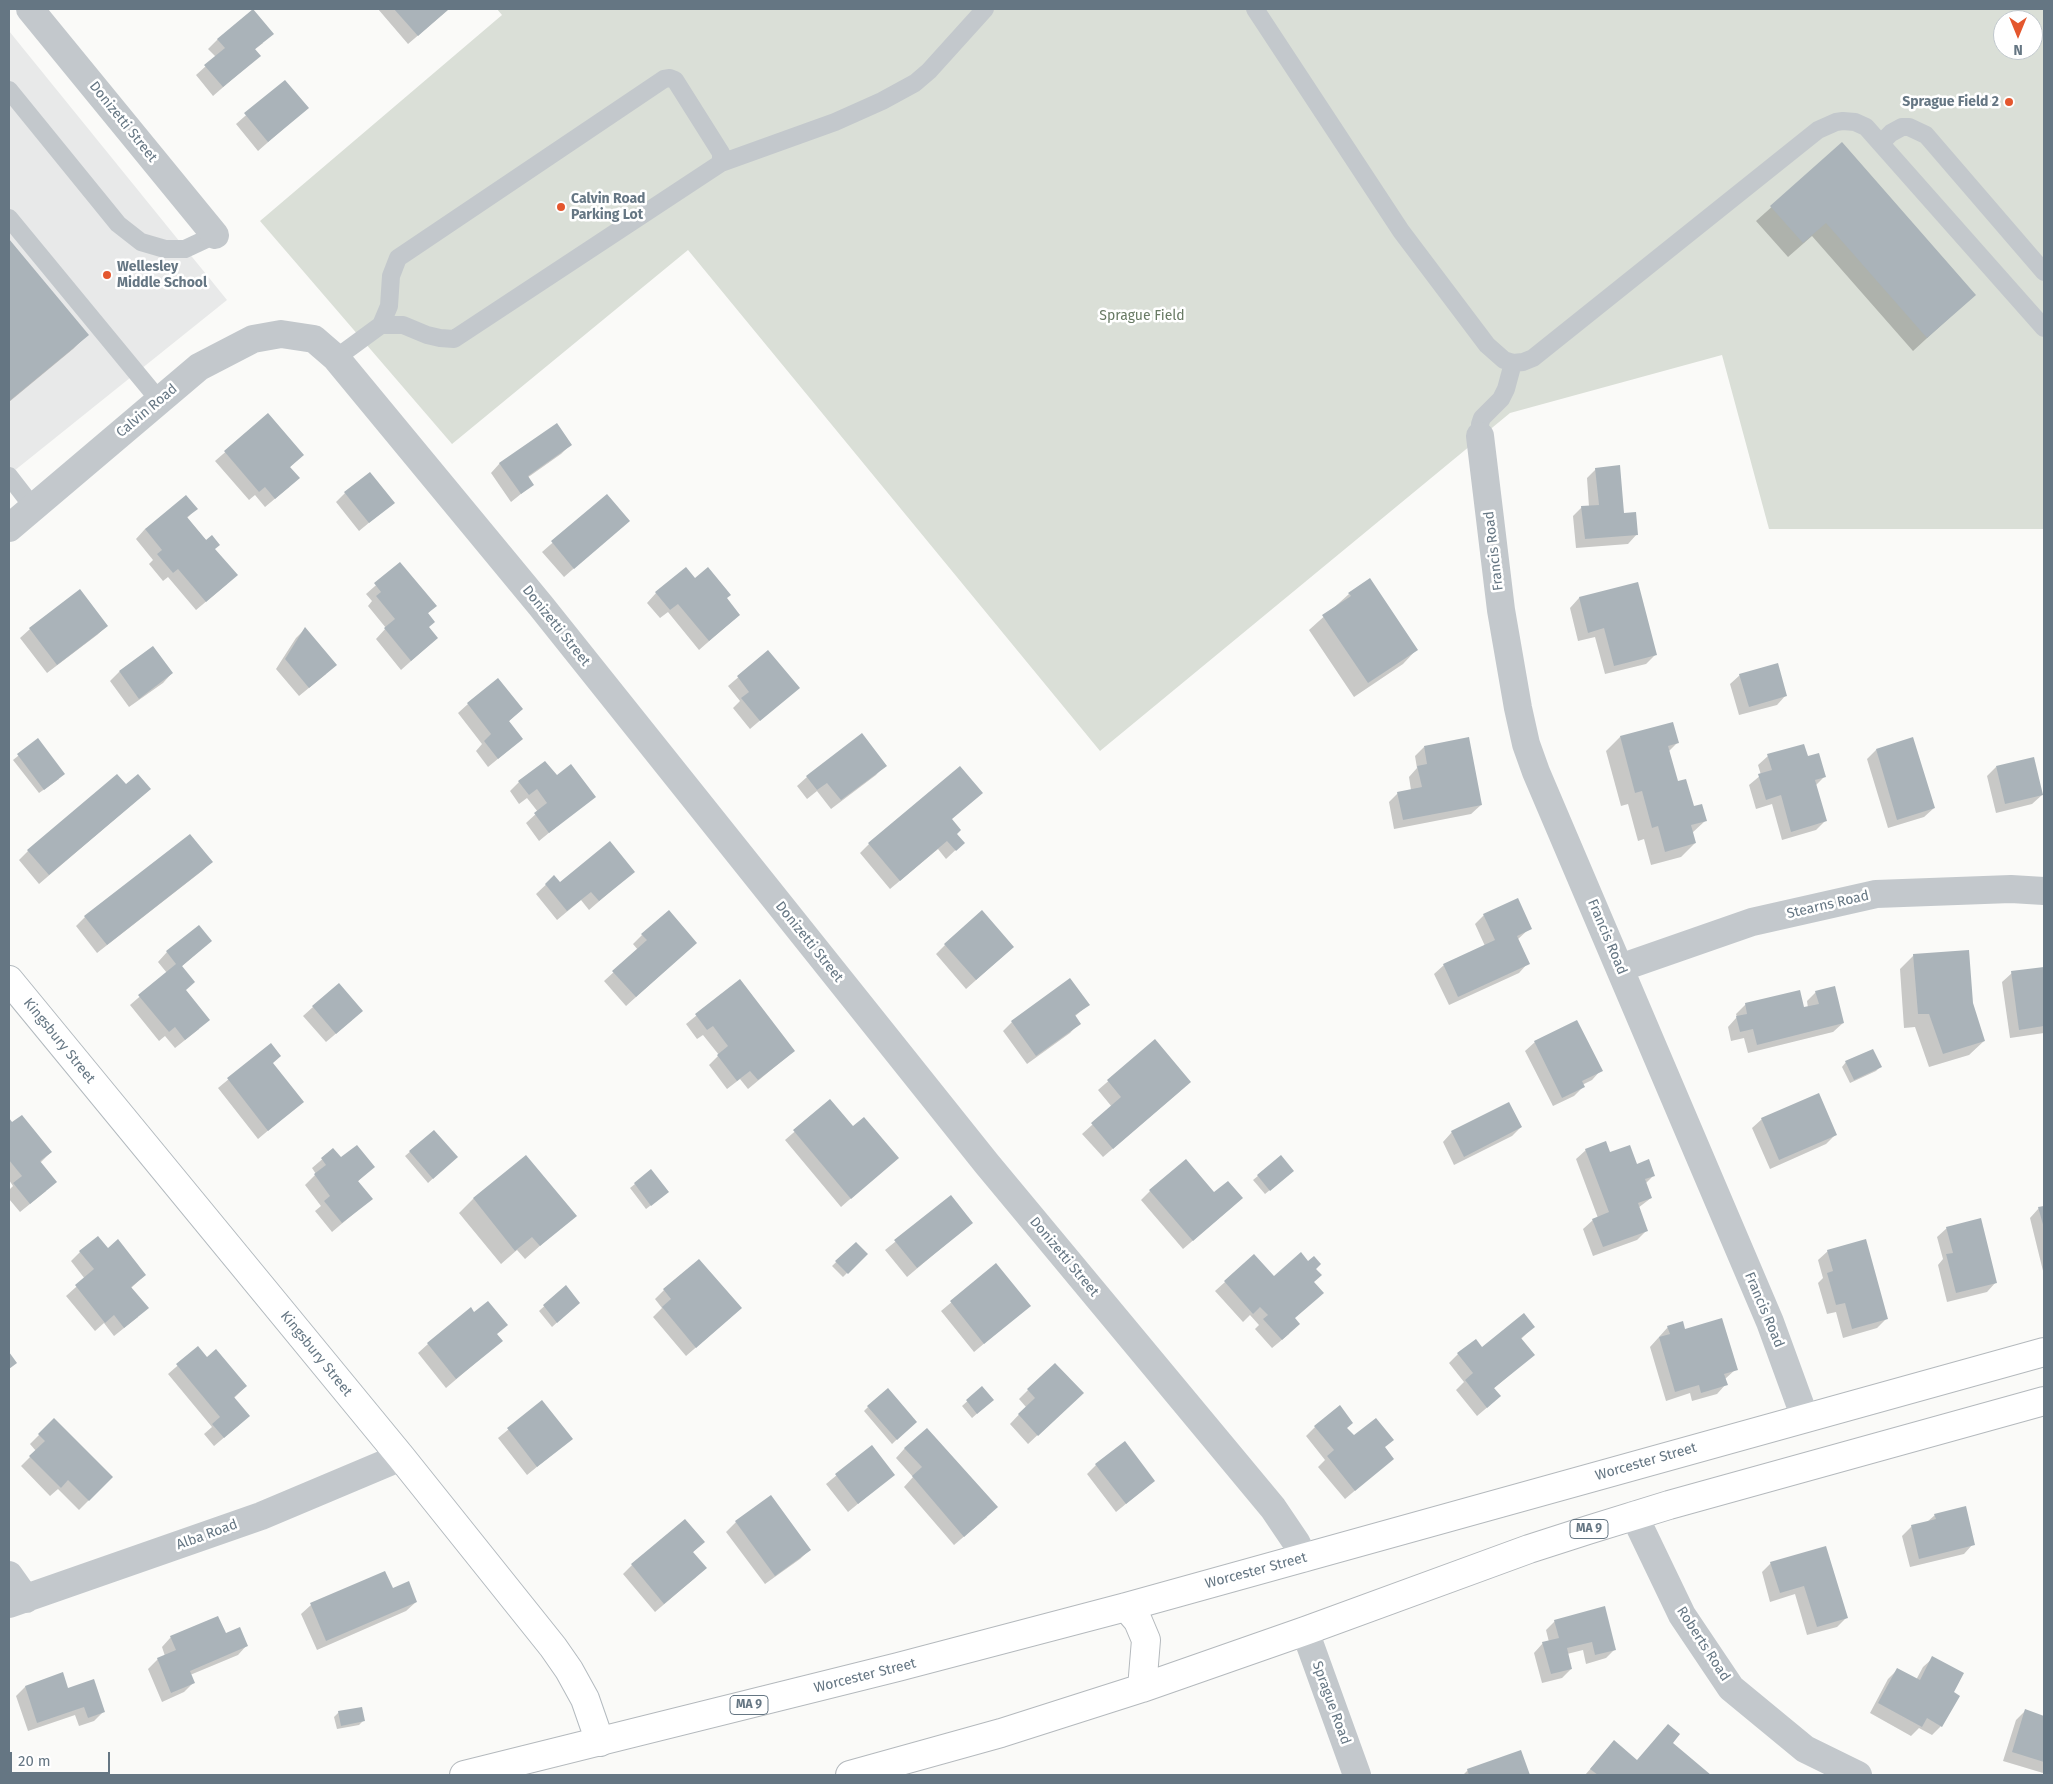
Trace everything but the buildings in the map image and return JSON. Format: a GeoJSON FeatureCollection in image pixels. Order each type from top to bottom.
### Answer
{"type":"FeatureCollection","features":[{"type":"Feature","properties":{"kind":"main road","name":"Kingsbury Street"},"geometry":{"type":"LineString","coordinates":[[9,980],[401,1457],[562,1659],[584,1699],[600,1742]]}},
{"type":"Feature","properties":{"kind":"main road","name":"Worcester Street"},"geometry":{"type":"LineString","coordinates":[[464,1775],[1126,1607],[2044,1352]]}},
{"type":"Feature","properties":{"kind":"main road","name":"MA 9"},"geometry":{"type":"LineString","coordinates":[[850,1775],[1001,1733],[1142,1688],[1305,1631],[1529,1548],[1634,1515],[2044,1401]]}},
{"type":"Feature","properties":{"kind":"main road"},"geometry":{"type":"LineString","coordinates":[[1126,1607],[1138,1621],[1146,1640],[1142,1688]]}},
{"type":"Feature","properties":{"kind":"street","name":"Donizetti Street"},"geometry":{"type":"LineString","coordinates":[[30,9],[216,235]]}},
{"type":"Feature","properties":{"kind":"street","name":"Calvin Road"},"geometry":{"type":"LineString","coordinates":[[9,528],[199,367],[252,339],[281,334],[304,338]]}},
{"type":"Feature","properties":{"kind":"street","name":"Donizetti Street"},"geometry":{"type":"LineString","coordinates":[[304,338],[314,339],[336,358],[541,606],[987,1164],[1273,1508],[1296,1542],[1304,1558]]}},
{"type":"Feature","properties":{"kind":"street","name":"Francis Road"},"geometry":{"type":"LineString","coordinates":[[1480,436],[1501,610],[1526,744],[1536,772],[1773,1331],[1805,1418]]}},
{"type":"Feature","properties":{"kind":"street","name":"Stearns Road"},"geometry":{"type":"LineString","coordinates":[[1620,968],[1752,922],[1876,894],[2012,889],[2044,891]]}},
{"type":"Feature","properties":{"kind":"street","name":"Alba Road"},"geometry":{"type":"LineString","coordinates":[[17,1601],[261,1516],[401,1457]]}},
{"type":"Feature","properties":{"kind":"street","name":"Roberts Road"},"geometry":{"type":"LineString","coordinates":[[1634,1515],[1682,1615],[1731,1688],[1806,1749],[1858,1775]]}},
{"type":"Feature","properties":{"kind":"street"},"geometry":{"type":"LineString","coordinates":[[9,1575],[17,1601]]}},
{"type":"Feature","properties":{"kind":"street","name":"Sprague Road"},"geometry":{"type":"LineString","coordinates":[[1305,1631],[1357,1775]]}},
{"type":"Feature","properties":{"kind":"lane"},"geometry":{"type":"LineString","coordinates":[[381,326],[403,325],[427,335],[454,339],[721,163],[835,122],[882,101],[915,83],[929,71],[985,9]]}},
{"type":"Feature","properties":{"kind":"lane"},"geometry":{"type":"LineString","coordinates":[[1255,9],[1401,230],[1488,345],[1504,360],[1513,363],[1533,358],[1818,130],[1836,122],[1855,122],[1866,127],[2044,328]]}},
{"type":"Feature","properties":{"kind":"lane"},"geometry":{"type":"LineString","coordinates":[[336,358],[381,326],[389,306],[391,276],[398,258],[664,79],[670,78],[675,80],[721,153],[721,163]]}},
{"type":"Feature","properties":{"kind":"lane"},"geometry":{"type":"LineString","coordinates":[[9,90],[118,224],[141,242],[165,249],[185,249],[216,235]]}},
{"type":"Feature","properties":{"kind":"lane"},"geometry":{"type":"LineString","coordinates":[[1881,143],[1902,127],[1909,127],[1926,135],[2044,272]]}},
{"type":"Feature","properties":{"kind":"lane"},"geometry":{"type":"LineString","coordinates":[[9,218],[160,400]]}},
{"type":"Feature","properties":{"kind":"lane"},"geometry":{"type":"LineString","coordinates":[[1480,436],[1482,418],[1501,399],[1506,389],[1513,363]]}},
{"type":"Feature","properties":{"kind":"lane"},"geometry":{"type":"LineString","coordinates":[[9,476],[33,507]]}},
{"type":"Feature","properties":{"kind":"shaded area","name":"Wellesley Middle School"},"geometry":{"type":"Polygon","coordinates":[[[9,31],[227,300],[9,475],[9,31]]]}},
{"type":"Feature","properties":{"kind":"green space","name":"Sprague Field"},"geometry":{"type":"Polygon","coordinates":[[[497,9],[2044,9],[2044,529],[1769,529],[1722,355],[1510,413],[1100,751],[688,250],[452,444],[260,221],[502,15],[497,9]]]}},
{"type":"Feature","properties":{"kind":"place","name":"Sprague Field 2"},"geometry":{"type":"Point","coordinates":[2009,102]}},
{"type":"Feature","properties":{"kind":"place","name":"Calvin Road Parking Lot"},"geometry":{"type":"Point","coordinates":[561,207]}},
{"type":"Feature","properties":{"kind":"place","name":"Wellesley Middle School"},"geometry":{"type":"Point","coordinates":[107,275]}}]}
